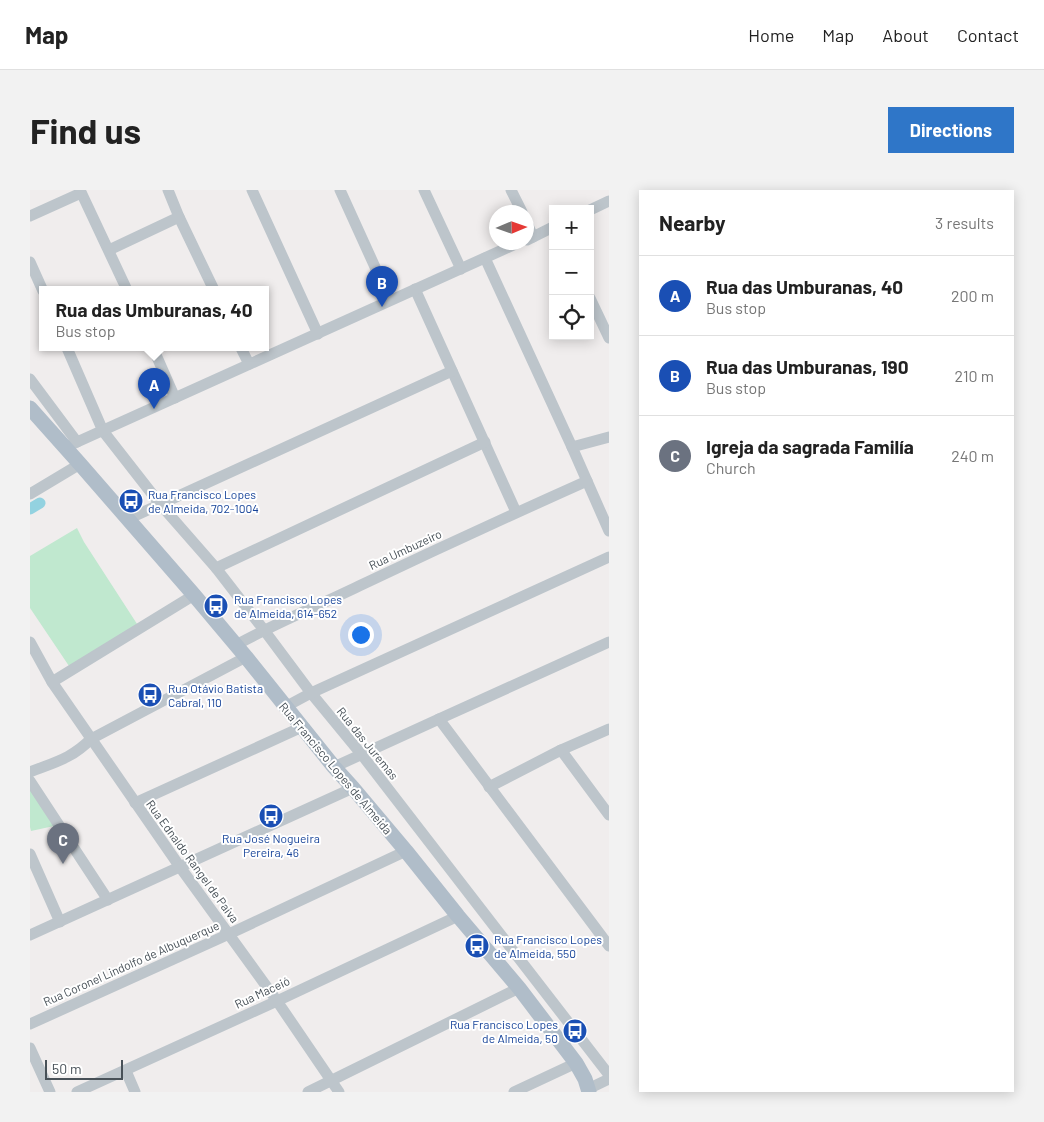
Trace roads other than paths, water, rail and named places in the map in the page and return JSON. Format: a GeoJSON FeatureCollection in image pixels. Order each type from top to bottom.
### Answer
{"type":"FeatureCollection","features":[{"type":"Feature","properties":{"kind":"main road","name":"Rua Francisco Lopes de Almeida"},"geometry":{"type":"LineString","coordinates":[[30,408],[71,445],[80,464],[236,645],[334,768],[406,851],[519,988],[576,1063],[585,1079],[588,1090]]}},
{"type":"Feature","properties":{"kind":"street"},"geometry":{"type":"LineString","coordinates":[[168,190],[212,286]]}},
{"type":"Feature","properties":{"kind":"street"},"geometry":{"type":"LineString","coordinates":[[252,190],[318,334]]}},
{"type":"Feature","properties":{"kind":"street"},"geometry":{"type":"LineString","coordinates":[[340,190],[390,300]]}},
{"type":"Feature","properties":{"kind":"street"},"geometry":{"type":"LineString","coordinates":[[424,190],[460,270]]}},
{"type":"Feature","properties":{"kind":"street"},"geometry":{"type":"LineString","coordinates":[[511,190],[518,205]]}},
{"type":"Feature","properties":{"kind":"street"},"geometry":{"type":"LineString","coordinates":[[30,216],[81,191],[125,286]]}},
{"type":"Feature","properties":{"kind":"street"},"geometry":{"type":"LineString","coordinates":[[594,208],[609,201]]}},
{"type":"Feature","properties":{"kind":"street"},"geometry":{"type":"LineString","coordinates":[[109,250],[179,217]]}},
{"type":"Feature","properties":{"kind":"street"},"geometry":{"type":"LineString","coordinates":[[534,236],[549,229]]}},
{"type":"Feature","properties":{"kind":"street"},"geometry":{"type":"LineString","coordinates":[[30,379],[71,445],[502,250]]}},
{"type":"Feature","properties":{"kind":"street"},"geometry":{"type":"LineString","coordinates":[[485,258],[609,531]]}},
{"type":"Feature","properties":{"kind":"street"},"geometry":{"type":"LineString","coordinates":[[30,262],[41,286]]}},
{"type":"Feature","properties":{"kind":"street"},"geometry":{"type":"LineString","coordinates":[[415,289],[516,512]]}},
{"type":"Feature","properties":{"kind":"street"},"geometry":{"type":"LineString","coordinates":[[594,306],[609,338]]}},
{"type":"Feature","properties":{"kind":"street","name":"Rua das Juremas"},"geometry":{"type":"LineString","coordinates":[[68,351],[103,431],[160,504],[216,568],[310,694],[362,755],[609,1075]]}},
{"type":"Feature","properties":{"kind":"street"},"geometry":{"type":"LineString","coordinates":[[154,351],[175,398]]}},
{"type":"Feature","properties":{"kind":"street"},"geometry":{"type":"LineString","coordinates":[[243,351],[249,364]]}},
{"type":"Feature","properties":{"kind":"street"},"geometry":{"type":"LineString","coordinates":[[128,519],[452,371]]}},
{"type":"Feature","properties":{"kind":"street"},"geometry":{"type":"LineString","coordinates":[[572,447],[609,437]]}},
{"type":"Feature","properties":{"kind":"street"},"geometry":{"type":"LineString","coordinates":[[216,568],[485,442]]}},
{"type":"Feature","properties":{"kind":"street"},"geometry":{"type":"LineString","coordinates":[[30,494],[80,464]]}},
{"type":"Feature","properties":{"kind":"street","name":"Rua Umbuzeiro"},"geometry":{"type":"LineString","coordinates":[[236,645],[264,630],[516,512],[587,481]]}},
{"type":"Feature","properties":{"kind":"street"},"geometry":{"type":"LineString","coordinates":[[285,707],[609,557]]}},
{"type":"Feature","properties":{"kind":"street"},"geometry":{"type":"LineString","coordinates":[[52,682],[194,595]]}},
{"type":"Feature","properties":{"kind":"street","name":"Rua Ednaldo Rangel de Paiva"},"geometry":{"type":"LineString","coordinates":[[30,642],[52,682],[90,739],[277,1001],[339,1092]]}},
{"type":"Feature","properties":{"kind":"street"},"geometry":{"type":"LineString","coordinates":[[334,768],[609,642]]}},
{"type":"Feature","properties":{"kind":"street"},"geometry":{"type":"LineString","coordinates":[[30,772],[71,756],[90,739],[246,657]]}},
{"type":"Feature","properties":{"kind":"street"},"geometry":{"type":"LineString","coordinates":[[439,719],[609,946]]}},
{"type":"Feature","properties":{"kind":"street"},"geometry":{"type":"LineString","coordinates":[[135,802],[302,727]]}},
{"type":"Feature","properties":{"kind":"street"},"geometry":{"type":"LineString","coordinates":[[489,786],[561,750],[609,729]]}},
{"type":"Feature","properties":{"kind":"street"},"geometry":{"type":"LineString","coordinates":[[561,750],[609,815]]}},
{"type":"Feature","properties":{"kind":"street"},"geometry":{"type":"LineString","coordinates":[[30,781],[108,900]]}},
{"type":"Feature","properties":{"kind":"street"},"geometry":{"type":"LineString","coordinates":[[30,935],[353,788]]}},
{"type":"Feature","properties":{"kind":"street","name":"Rua Coronel Lindolfo de Albuquerque"},"geometry":{"type":"LineString","coordinates":[[30,1024],[406,851]]}},
{"type":"Feature","properties":{"kind":"street"},"geometry":{"type":"LineString","coordinates":[[30,854],[60,922]]}},
{"type":"Feature","properties":{"kind":"street","name":"Rua Maceió"},"geometry":{"type":"LineString","coordinates":[[77,1092],[458,916]]}},
{"type":"Feature","properties":{"kind":"street"},"geometry":{"type":"LineString","coordinates":[[308,1092],[519,988]]}},
{"type":"Feature","properties":{"kind":"street"},"geometry":{"type":"LineString","coordinates":[[30,1048],[50,1092]]}},
{"type":"Feature","properties":{"kind":"street"},"geometry":{"type":"LineString","coordinates":[[514,1092],[576,1063]]}},
{"type":"Feature","properties":{"kind":"street"},"geometry":{"type":"LineString","coordinates":[[126,1071],[135,1092]]}},
{"type":"Feature","properties":{"kind":"street"},"geometry":{"type":"LineString","coordinates":[[588,1090],[609,1079]]}},
{"type":"Feature","properties":{"kind":"waterway"},"geometry":{"type":"LineString","coordinates":[[30,509],[40,503]]}},
{"type":"Feature","properties":{"kind":"place","name":"Rua das Umburanas, 190"},"geometry":{"type":"Point","coordinates":[382,307]}},
{"type":"Feature","properties":{"kind":"place","name":"Rua das Umburanas, 40"},"geometry":{"type":"Point","coordinates":[154,409]}},
{"type":"Feature","properties":{"kind":"place","name":"Rua Francisco Lopes de Almeida, 702-1004"},"geometry":{"type":"Point","coordinates":[131,501]}},
{"type":"Feature","properties":{"kind":"place","name":"Rua Francisco Lopes de Almeida, 614-652"},"geometry":{"type":"Point","coordinates":[216,606]}},
{"type":"Feature","properties":{"kind":"place","name":"Rua Otávio Batista Cabral, 110"},"geometry":{"type":"Point","coordinates":[150,695]}},
{"type":"Feature","properties":{"kind":"place","name":"Rua José Nogueira Pereira, 46"},"geometry":{"type":"Point","coordinates":[271,816]}},
{"type":"Feature","properties":{"kind":"place","name":"Igreja da sagrada Familía"},"geometry":{"type":"Point","coordinates":[63,864]}},
{"type":"Feature","properties":{"kind":"place","name":"Rua Francisco Lopes de Almeida, 550"},"geometry":{"type":"Point","coordinates":[477,946]}},
{"type":"Feature","properties":{"kind":"place","name":"Rua Francisco Lopes de Almeida, 50"},"geometry":{"type":"Point","coordinates":[575,1031]}}]}
